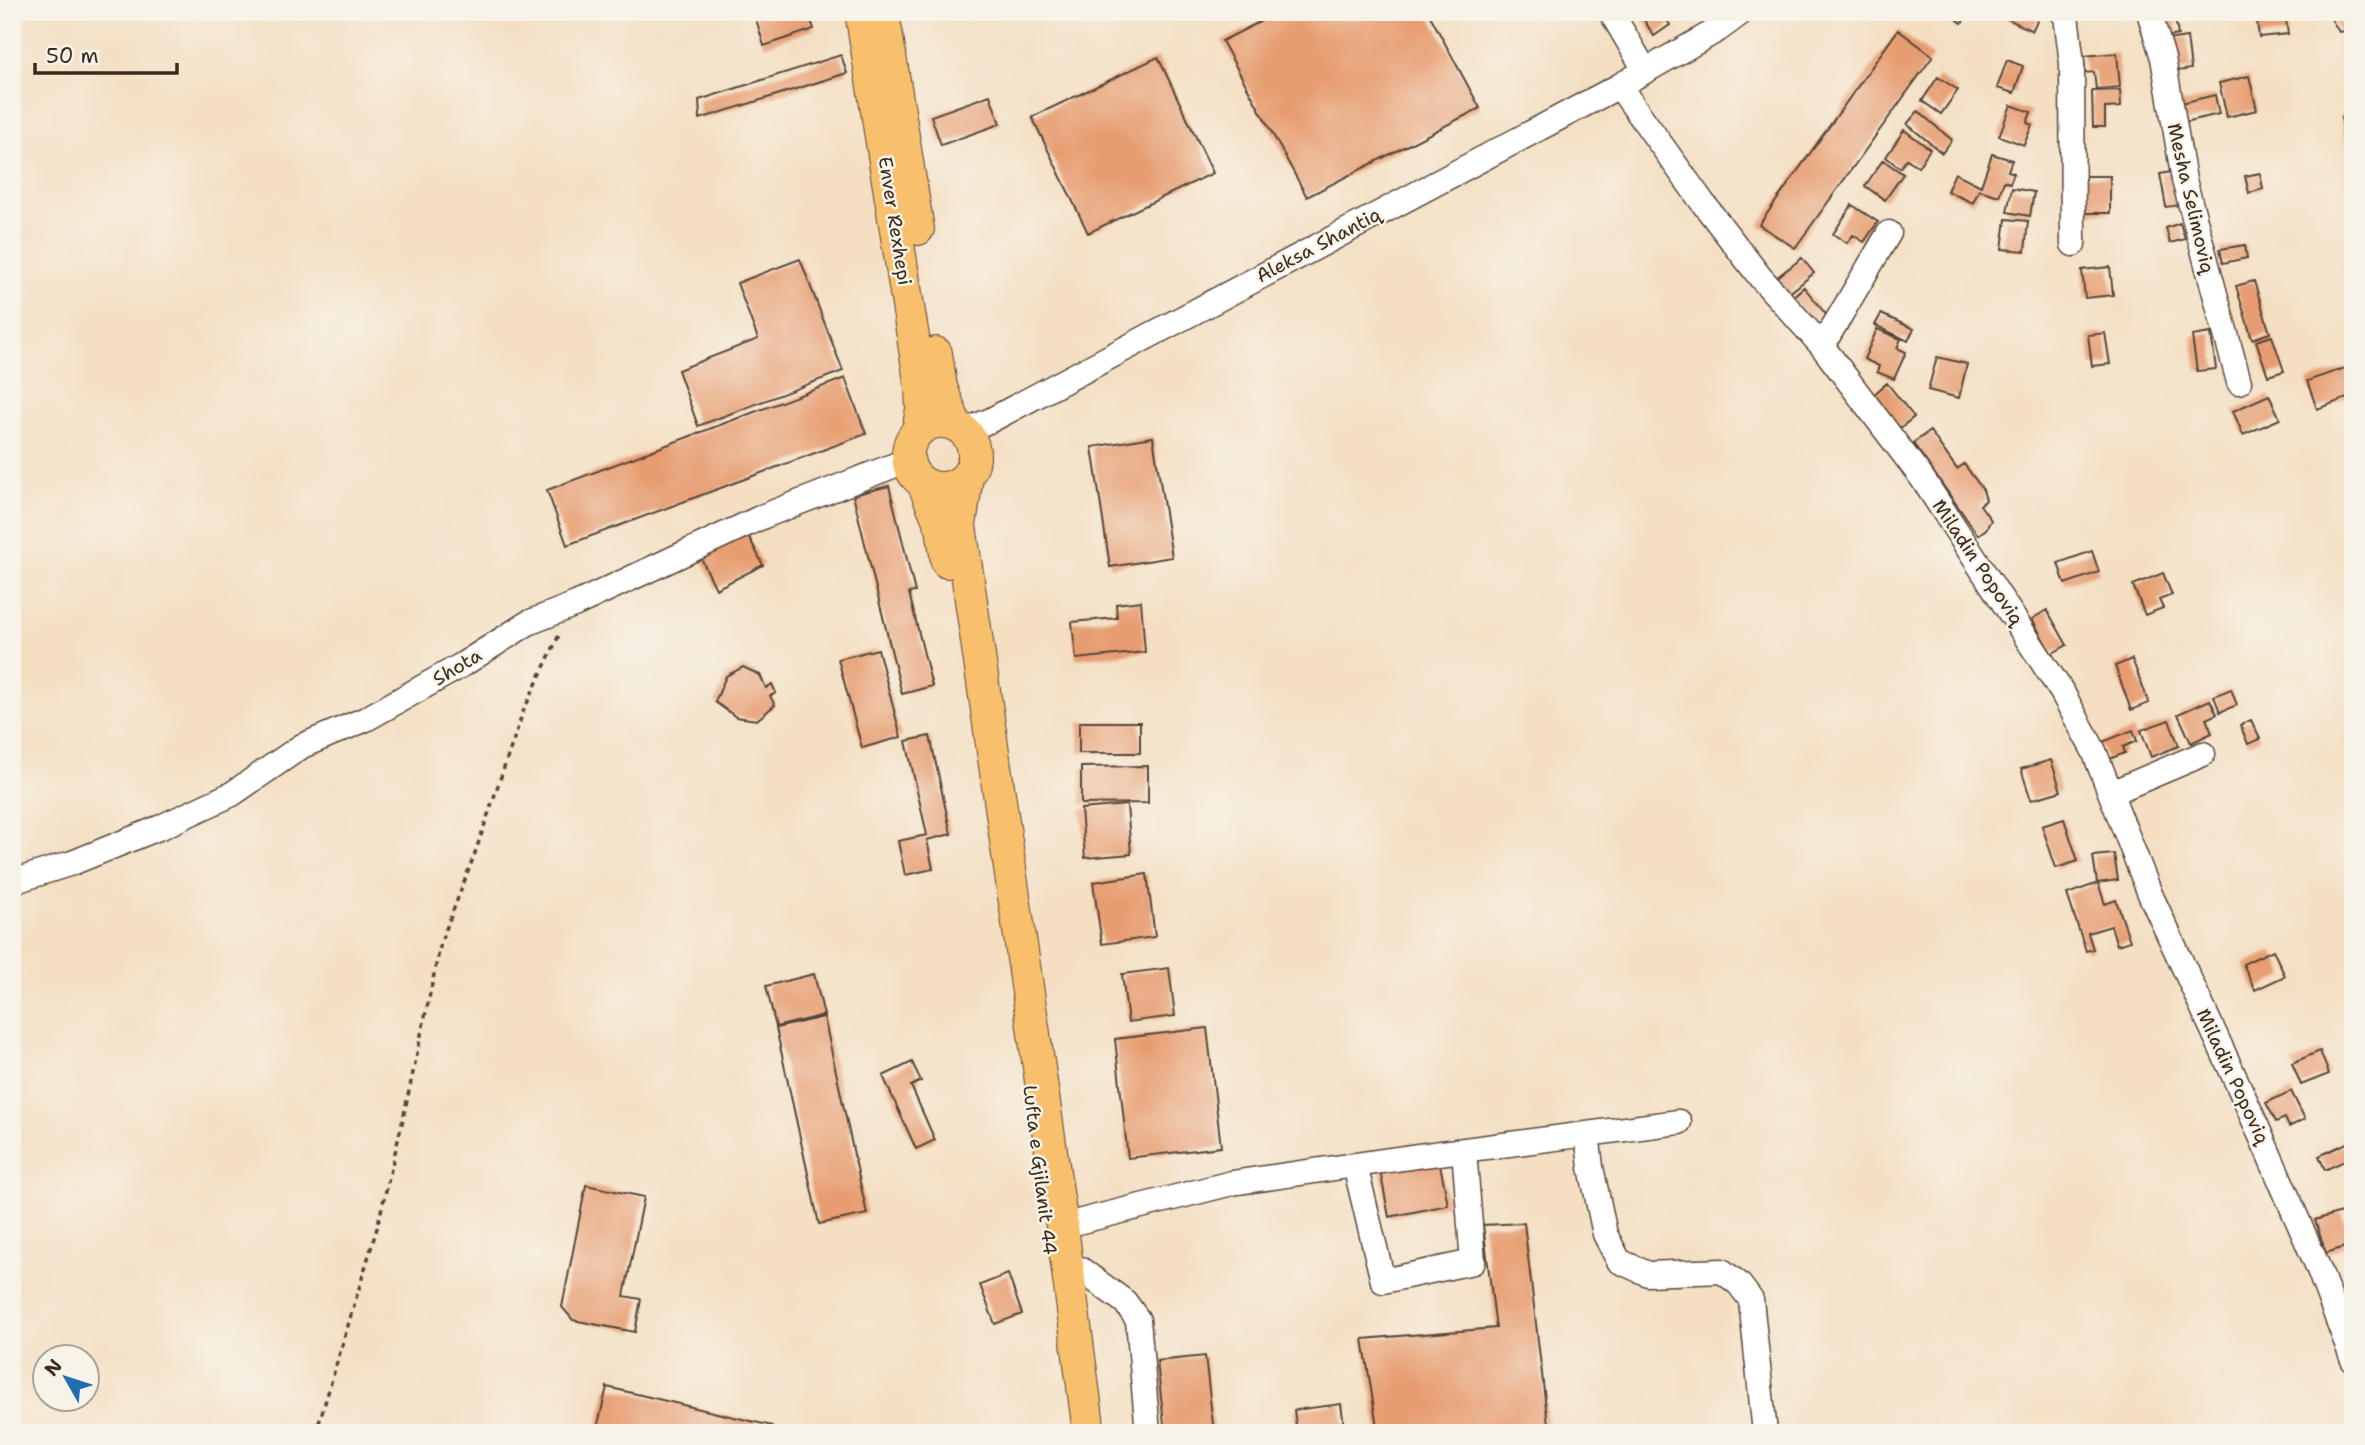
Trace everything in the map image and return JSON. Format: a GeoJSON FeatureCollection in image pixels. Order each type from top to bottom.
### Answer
{"type":"FeatureCollection","features":[{"type":"Feature","properties":{"kind":"main road","name":"Enver Rexhepi"},"geometry":{"type":"LineString","coordinates":[[861,12],[921,387],[922,409],[918,430]]}},
{"type":"Feature","properties":{"kind":"main road"},"geometry":{"type":"LineString","coordinates":[[883,12],[941,387],[971,429],[975,460],[967,477],[960,525],[1062,1226],[1089,1433]]}},
{"type":"Feature","properties":{"kind":"main road"},"geometry":{"type":"LineString","coordinates":[[967,477],[950,488],[931,488],[915,472],[911,441],[918,430],[934,423],[944,422],[971,429]]}},
{"type":"Feature","properties":{"kind":"main road","name":"Lufta e Gjilanit 44"},"geometry":{"type":"LineString","coordinates":[[915,472],[942,528],[1005,907],[1074,1433]]}},
{"type":"Feature","properties":{"kind":"street"},"geometry":{"type":"LineString","coordinates":[[1611,12],[1645,70]]}},
{"type":"Feature","properties":{"kind":"street","name":"Aleksa Shantiq"},"geometry":{"type":"LineString","coordinates":[[971,429],[1619,86],[1719,29],[1742,12]]}},
{"type":"Feature","properties":{"kind":"street"},"geometry":{"type":"LineString","coordinates":[[2062,12],[2066,16],[2072,63],[2073,244]]}},
{"type":"Feature","properties":{"kind":"street","name":"Mesha Selimoviq"},"geometry":{"type":"LineString","coordinates":[[2149,12],[2163,58],[2184,180],[2239,382]]}},
{"type":"Feature","properties":{"kind":"street","name":"Miladin Popoviq"},"geometry":{"type":"LineString","coordinates":[[1619,86],[1703,203],[1752,266],[1822,346],[1922,478],[2062,692],[2094,751],[2150,894],[2246,1102],[2318,1267],[2353,1360]]}},
{"type":"Feature","properties":{"kind":"street"},"geometry":{"type":"LineString","coordinates":[[1822,346],[1889,233]]}},
{"type":"Feature","properties":{"kind":"street","name":"Shota"},"geometry":{"type":"LineString","coordinates":[[12,882],[72,863],[161,827],[232,794],[302,746],[366,719],[462,665],[528,623],[576,604],[764,516],[915,472]]}},
{"type":"Feature","properties":{"kind":"street"},"geometry":{"type":"LineString","coordinates":[[2110,793],[2203,754]]}},
{"type":"Feature","properties":{"kind":"street"},"geometry":{"type":"LineString","coordinates":[[1062,1226],[1232,1183],[1679,1122]]}},
{"type":"Feature","properties":{"kind":"street"},"geometry":{"type":"LineString","coordinates":[[1587,1134],[1605,1234],[1619,1261],[1648,1274],[1722,1271],[1740,1284],[1751,1300],[1765,1433]]}},
{"type":"Feature","properties":{"kind":"street"},"geometry":{"type":"LineString","coordinates":[[1355,1165],[1383,1281],[1473,1262],[1464,1150]]}},
{"type":"Feature","properties":{"kind":"street"},"geometry":{"type":"LineString","coordinates":[[1067,1264],[1080,1269],[1125,1302],[1138,1320],[1148,1433]]}},
{"type":"Feature","properties":{"kind":"path"},"geometry":{"type":"LineString","coordinates":[[316,1433],[377,1228],[441,942],[474,856],[523,712],[548,655],[576,604]]}},
{"type":"Feature","properties":{"kind":"building"},"geometry":{"type":"Polygon","coordinates":[[[754,12],[808,12],[814,29],[764,46],[754,12]]]}},
{"type":"Feature","properties":{"kind":"building"},"geometry":{"type":"Polygon","coordinates":[[[1279,12],[1428,12],[1480,108],[1307,197],[1222,41],[1279,12]]]}},
{"type":"Feature","properties":{"kind":"building"},"geometry":{"type":"Polygon","coordinates":[[[1639,12],[1662,12],[1670,25],[1654,36],[1639,12]]]}},
{"type":"Feature","properties":{"kind":"building"},"geometry":{"type":"Polygon","coordinates":[[[1946,12],[1969,12],[1962,23],[1946,12]]]}},
{"type":"Feature","properties":{"kind":"building"},"geometry":{"type":"Polygon","coordinates":[[[2030,12],[2039,17],[2032,31],[1998,14],[2030,12]]]}},
{"type":"Feature","properties":{"kind":"building"},"geometry":{"type":"Polygon","coordinates":[[[2159,12],[2186,12],[2186,16],[2175,18],[2178,35],[2163,38],[2159,12]]]}},
{"type":"Feature","properties":{"kind":"building"},"geometry":{"type":"Polygon","coordinates":[[[2256,12],[2285,12],[2288,34],[2259,37],[2256,12]]]}},
{"type":"Feature","properties":{"kind":"building"},"geometry":{"type":"Polygon","coordinates":[[[2327,12],[2346,12],[2353,24],[2353,30],[2339,32],[2327,12]]]}},
{"type":"Feature","properties":{"kind":"building"},"geometry":{"type":"Polygon","coordinates":[[[1898,30],[1933,56],[1795,248],[1759,225],[1898,30]]]}},
{"type":"Feature","properties":{"kind":"building"},"geometry":{"type":"Polygon","coordinates":[[[2187,37],[2191,69],[2171,72],[2166,40],[2187,37]]]}},
{"type":"Feature","properties":{"kind":"building"},"geometry":{"type":"Polygon","coordinates":[[[2117,53],[2120,87],[2096,89],[2094,72],[2085,73],[2084,56],[2117,53]]]}},
{"type":"Feature","properties":{"kind":"building"},"geometry":{"type":"Polygon","coordinates":[[[841,55],[847,73],[700,119],[699,100],[841,55]]]}},
{"type":"Feature","properties":{"kind":"building"},"geometry":{"type":"Polygon","coordinates":[[[1158,57],[1213,173],[1088,233],[1032,117],[1158,57]]]}},
{"type":"Feature","properties":{"kind":"building"},"geometry":{"type":"Polygon","coordinates":[[[2007,60],[2023,66],[2014,93],[1997,88],[2007,60]]]}},
{"type":"Feature","properties":{"kind":"building"},"geometry":{"type":"Polygon","coordinates":[[[2249,76],[2257,110],[2227,117],[2219,83],[2249,76]]]}},
{"type":"Feature","properties":{"kind":"building"},"geometry":{"type":"Polygon","coordinates":[[[1938,77],[1958,90],[1941,114],[1922,101],[1938,77]]]}},
{"type":"Feature","properties":{"kind":"building"},"geometry":{"type":"Polygon","coordinates":[[[2120,90],[2121,107],[2105,108],[2105,127],[2093,127],[2092,91],[2120,90]]]}},
{"type":"Feature","properties":{"kind":"building"},"geometry":{"type":"Polygon","coordinates":[[[990,95],[1000,124],[941,145],[931,116],[990,95]]]}},
{"type":"Feature","properties":{"kind":"building"},"geometry":{"type":"Polygon","coordinates":[[[2215,95],[2219,114],[2181,123],[2177,104],[2215,95]]]}},
{"type":"Feature","properties":{"kind":"building"},"geometry":{"type":"Polygon","coordinates":[[[2011,105],[2031,112],[2027,123],[2032,125],[2024,145],[1999,136],[2011,105]]]}},
{"type":"Feature","properties":{"kind":"building"},"geometry":{"type":"Polygon","coordinates":[[[1918,111],[1952,140],[1942,153],[1907,124],[1918,111]]]}},
{"type":"Feature","properties":{"kind":"building"},"geometry":{"type":"Polygon","coordinates":[[[2353,114],[2353,144],[2347,145],[2341,117],[2353,114]]]}},
{"type":"Feature","properties":{"kind":"building"},"geometry":{"type":"Polygon","coordinates":[[[1904,130],[1930,149],[1918,167],[1907,159],[1900,168],[1886,157],[1904,130]]]}},
{"type":"Feature","properties":{"kind":"building"},"geometry":{"type":"Polygon","coordinates":[[[1992,154],[2012,160],[2008,171],[2014,173],[2010,183],[2004,181],[1999,196],[1979,190],[1973,203],[1947,191],[1955,173],[1981,186],[1992,154]]]}},
{"type":"Feature","properties":{"kind":"building"},"geometry":{"type":"Polygon","coordinates":[[[1883,160],[1903,174],[1885,200],[1865,186],[1883,160]]]}},
{"type":"Feature","properties":{"kind":"building"},"geometry":{"type":"Polygon","coordinates":[[[2176,171],[2181,205],[2166,207],[2160,174],[2176,171]]]}},
{"type":"Feature","properties":{"kind":"building"},"geometry":{"type":"Polygon","coordinates":[[[2260,173],[2263,189],[2249,193],[2245,176],[2260,173]]]}},
{"type":"Feature","properties":{"kind":"building"},"geometry":{"type":"Polygon","coordinates":[[[2080,176],[2110,176],[2110,213],[2080,213],[2080,176]]]}},
{"type":"Feature","properties":{"kind":"building"},"geometry":{"type":"Polygon","coordinates":[[[2012,188],[2034,192],[2030,216],[2007,212],[2012,188]]]}},
{"type":"Feature","properties":{"kind":"building"},"geometry":{"type":"Polygon","coordinates":[[[1852,205],[1878,222],[1864,242],[1853,235],[1847,243],[1833,234],[1852,205]]]}},
{"type":"Feature","properties":{"kind":"building"},"geometry":{"type":"Polygon","coordinates":[[[2006,219],[2028,221],[2025,251],[2002,249],[2006,219]]]}},
{"type":"Feature","properties":{"kind":"building"},"geometry":{"type":"Polygon","coordinates":[[[2180,223],[2185,239],[2170,243],[2166,228],[2180,223]]]}},
{"type":"Feature","properties":{"kind":"building"},"geometry":{"type":"Polygon","coordinates":[[[2245,245],[2247,258],[2223,263],[2220,249],[2245,245]]]}},
{"type":"Feature","properties":{"kind":"building"},"geometry":{"type":"Polygon","coordinates":[[[1802,258],[1814,273],[1787,295],[1775,279],[1802,258]]]}},
{"type":"Feature","properties":{"kind":"building"},"geometry":{"type":"Polygon","coordinates":[[[800,259],[843,371],[698,426],[678,370],[758,339],[737,283],[800,259]]]}},
{"type":"Feature","properties":{"kind":"building"},"geometry":{"type":"Polygon","coordinates":[[[2110,267],[2113,295],[2085,298],[2082,270],[2110,267]]]}},
{"type":"Feature","properties":{"kind":"building"},"geometry":{"type":"Polygon","coordinates":[[[2254,281],[2270,333],[2252,339],[2236,286],[2254,281]]]}},
{"type":"Feature","properties":{"kind":"building"},"geometry":{"type":"Polygon","coordinates":[[[1804,287],[1831,321],[1818,331],[1791,298],[1804,287]]]}},
{"type":"Feature","properties":{"kind":"building"},"geometry":{"type":"Polygon","coordinates":[[[1881,314],[1914,329],[1908,341],[1875,325],[1881,314]]]}},
{"type":"Feature","properties":{"kind":"building"},"geometry":{"type":"Polygon","coordinates":[[[1877,329],[1901,339],[1897,348],[1906,352],[1894,379],[1877,372],[1879,366],[1864,359],[1877,329]]]}},
{"type":"Feature","properties":{"kind":"building"},"geometry":{"type":"Polygon","coordinates":[[[2105,333],[2110,364],[2092,366],[2088,335],[2105,333]]]}},
{"type":"Feature","properties":{"kind":"building"},"geometry":{"type":"Polygon","coordinates":[[[2211,333],[2216,369],[2197,371],[2192,336],[2211,333]]]}},
{"type":"Feature","properties":{"kind":"building"},"geometry":{"type":"Polygon","coordinates":[[[2272,336],[2284,371],[2268,376],[2256,341],[2272,336]]]}},
{"type":"Feature","properties":{"kind":"building"},"geometry":{"type":"Polygon","coordinates":[[[1937,357],[1967,364],[1959,398],[1928,390],[1937,357]]]}},
{"type":"Feature","properties":{"kind":"building"},"geometry":{"type":"Polygon","coordinates":[[[2345,368],[2353,396],[2317,409],[2307,381],[2345,368]]]}},
{"type":"Feature","properties":{"kind":"building"},"geometry":{"type":"Polygon","coordinates":[[[845,378],[866,434],[567,545],[547,490],[845,378]]]}},
{"type":"Feature","properties":{"kind":"building"},"geometry":{"type":"Polygon","coordinates":[[[1887,383],[1914,417],[1900,428],[1873,395],[1887,383]]]}},
{"type":"Feature","properties":{"kind":"building"},"geometry":{"type":"Polygon","coordinates":[[[2269,395],[2280,419],[2243,435],[2233,411],[2269,395]]]}},
{"type":"Feature","properties":{"kind":"building"},"geometry":{"type":"Polygon","coordinates":[[[1930,431],[1957,469],[1964,464],[1983,490],[1986,500],[1980,505],[1991,520],[1986,529],[1978,535],[1913,443],[1930,431]]]}},
{"type":"Feature","properties":{"kind":"building"},"geometry":{"type":"Polygon","coordinates":[[[1153,437],[1172,557],[1110,567],[1092,447],[1153,437]]]}},
{"type":"Feature","properties":{"kind":"building"},"geometry":{"type":"Polygon","coordinates":[[[889,486],[915,592],[909,593],[932,686],[902,694],[853,495],[889,486]]]}},
{"type":"Feature","properties":{"kind":"building"},"geometry":{"type":"Polygon","coordinates":[[[746,531],[763,565],[716,589],[699,554],[746,531]]]}},
{"type":"Feature","properties":{"kind":"building"},"geometry":{"type":"Polygon","coordinates":[[[2092,551],[2099,572],[2065,584],[2058,563],[2092,551]]]}},
{"type":"Feature","properties":{"kind":"building"},"geometry":{"type":"Polygon","coordinates":[[[2163,573],[2172,595],[2159,600],[2163,608],[2145,615],[2133,585],[2163,573]]]}},
{"type":"Feature","properties":{"kind":"building"},"geometry":{"type":"Polygon","coordinates":[[[1141,601],[1145,652],[1076,659],[1072,622],[1117,618],[1116,604],[1141,601]]]}},
{"type":"Feature","properties":{"kind":"building"},"geometry":{"type":"Polygon","coordinates":[[[2047,610],[2067,645],[2051,654],[2032,619],[2047,610]]]}},
{"type":"Feature","properties":{"kind":"building"},"geometry":{"type":"Polygon","coordinates":[[[878,649],[901,737],[862,748],[838,659],[878,649]]]}},
{"type":"Feature","properties":{"kind":"building"},"geometry":{"type":"Polygon","coordinates":[[[2132,659],[2149,703],[2131,710],[2115,666],[2132,659]]]}},
{"type":"Feature","properties":{"kind":"building"},"geometry":{"type":"Polygon","coordinates":[[[743,667],[760,675],[766,688],[772,684],[776,693],[770,696],[775,705],[757,720],[736,717],[715,702],[726,676],[743,667]]]}},
{"type":"Feature","properties":{"kind":"building"},"geometry":{"type":"Polygon","coordinates":[[[2231,689],[2237,705],[2220,712],[2214,696],[2231,689]]]}},
{"type":"Feature","properties":{"kind":"building"},"geometry":{"type":"Polygon","coordinates":[[[2210,700],[2217,714],[2206,719],[2212,733],[2191,743],[2178,714],[2210,700]]]}},
{"type":"Feature","properties":{"kind":"building"},"geometry":{"type":"Polygon","coordinates":[[[2169,720],[2179,746],[2151,757],[2141,730],[2169,720]]]}},
{"type":"Feature","properties":{"kind":"building"},"geometry":{"type":"Polygon","coordinates":[[[2251,720],[2260,739],[2248,744],[2240,725],[2251,720]]]}},
{"type":"Feature","properties":{"kind":"building"},"geometry":{"type":"Polygon","coordinates":[[[1079,722],[1140,722],[1140,753],[1079,753],[1079,722]]]}},
{"type":"Feature","properties":{"kind":"building"},"geometry":{"type":"Polygon","coordinates":[[[2133,730],[2137,741],[2123,747],[2125,753],[2107,760],[2100,743],[2133,730]]]}},
{"type":"Feature","properties":{"kind":"building"},"geometry":{"type":"Polygon","coordinates":[[[930,736],[951,834],[927,840],[933,869],[905,875],[898,841],[927,835],[906,741],[930,736]]]}},
{"type":"Feature","properties":{"kind":"building"},"geometry":{"type":"Polygon","coordinates":[[[2051,760],[2061,791],[2031,800],[2021,769],[2051,760]]]}},
{"type":"Feature","properties":{"kind":"building"},"geometry":{"type":"Polygon","coordinates":[[[1148,766],[1148,803],[1081,804],[1081,767],[1148,766]]]}},
{"type":"Feature","properties":{"kind":"building"},"geometry":{"type":"Polygon","coordinates":[[[1127,805],[1131,854],[1085,858],[1081,809],[1127,805]]]}},
{"type":"Feature","properties":{"kind":"building"},"geometry":{"type":"Polygon","coordinates":[[[2064,819],[2078,861],[2056,868],[2042,826],[2064,819]]]}},
{"type":"Feature","properties":{"kind":"building"},"geometry":{"type":"Polygon","coordinates":[[[2114,854],[2118,880],[2097,883],[2093,856],[2114,854]]]}},
{"type":"Feature","properties":{"kind":"building"},"geometry":{"type":"Polygon","coordinates":[[[1147,874],[1155,937],[1102,944],[1093,882],[1147,874]]]}},
{"type":"Feature","properties":{"kind":"building"},"geometry":{"type":"Polygon","coordinates":[[[2098,883],[2105,904],[2116,900],[2130,941],[2117,945],[2111,926],[2088,933],[2093,949],[2086,951],[2067,894],[2098,883]]]}},
{"type":"Feature","properties":{"kind":"building"},"geometry":{"type":"Polygon","coordinates":[[[2273,950],[2285,976],[2255,990],[2243,964],[2273,950]]]}},
{"type":"Feature","properties":{"kind":"building"},"geometry":{"type":"Polygon","coordinates":[[[1169,968],[1175,1016],[1128,1022],[1122,974],[1169,968]]]}},
{"type":"Feature","properties":{"kind":"building"},"geometry":{"type":"Polygon","coordinates":[[[814,974],[824,1015],[776,1027],[766,986],[814,974]]]}},
{"type":"Feature","properties":{"kind":"building"},"geometry":{"type":"Polygon","coordinates":[[[824,1017],[867,1214],[819,1224],[776,1028],[824,1017]]]}},
{"type":"Feature","properties":{"kind":"building"},"geometry":{"type":"Polygon","coordinates":[[[1207,1028],[1221,1147],[1128,1158],[1115,1039],[1207,1028]]]}},
{"type":"Feature","properties":{"kind":"building"},"geometry":{"type":"Polygon","coordinates":[[[2320,1051],[2329,1074],[2301,1085],[2292,1063],[2320,1051]]]}},
{"type":"Feature","properties":{"kind":"building"},"geometry":{"type":"Polygon","coordinates":[[[912,1062],[921,1081],[911,1086],[935,1140],[916,1149],[883,1076],[912,1062]]]}},
{"type":"Feature","properties":{"kind":"building"},"geometry":{"type":"Polygon","coordinates":[[[2291,1091],[2305,1119],[2289,1127],[2285,1118],[2276,1122],[2266,1103],[2291,1091]]]}},
{"type":"Feature","properties":{"kind":"building"},"geometry":{"type":"Polygon","coordinates":[[[2353,1140],[2353,1157],[2325,1170],[2319,1156],[2353,1140]]]}},
{"type":"Feature","properties":{"kind":"building"},"geometry":{"type":"Polygon","coordinates":[[[1439,1159],[1448,1205],[1389,1217],[1380,1170],[1439,1159]]]}},
{"type":"Feature","properties":{"kind":"building"},"geometry":{"type":"Polygon","coordinates":[[[586,1185],[644,1197],[624,1296],[641,1299],[635,1332],[573,1320],[562,1307],[586,1185]]]}},
{"type":"Feature","properties":{"kind":"building"},"geometry":{"type":"Polygon","coordinates":[[[2341,1212],[2351,1245],[2326,1253],[2315,1220],[2341,1212]]]}},
{"type":"Feature","properties":{"kind":"building"},"geometry":{"type":"Polygon","coordinates":[[[1524,1223],[1549,1433],[1378,1433],[1363,1339],[1496,1328],[1483,1225],[1524,1223]]]}},
{"type":"Feature","properties":{"kind":"building"},"geometry":{"type":"Polygon","coordinates":[[[1008,1274],[1022,1314],[995,1324],[980,1285],[1008,1274]]]}},
{"type":"Feature","properties":{"kind":"building"},"geometry":{"type":"Polygon","coordinates":[[[1205,1356],[1214,1433],[1165,1433],[1157,1361],[1205,1356]]]}},
{"type":"Feature","properties":{"kind":"building"},"geometry":{"type":"Polygon","coordinates":[[[607,1387],[772,1426],[770,1433],[596,1433],[607,1387]]]}},
{"type":"Feature","properties":{"kind":"building"},"geometry":{"type":"Polygon","coordinates":[[[1341,1404],[1345,1433],[1297,1433],[1294,1410],[1341,1404]]]}}]}
